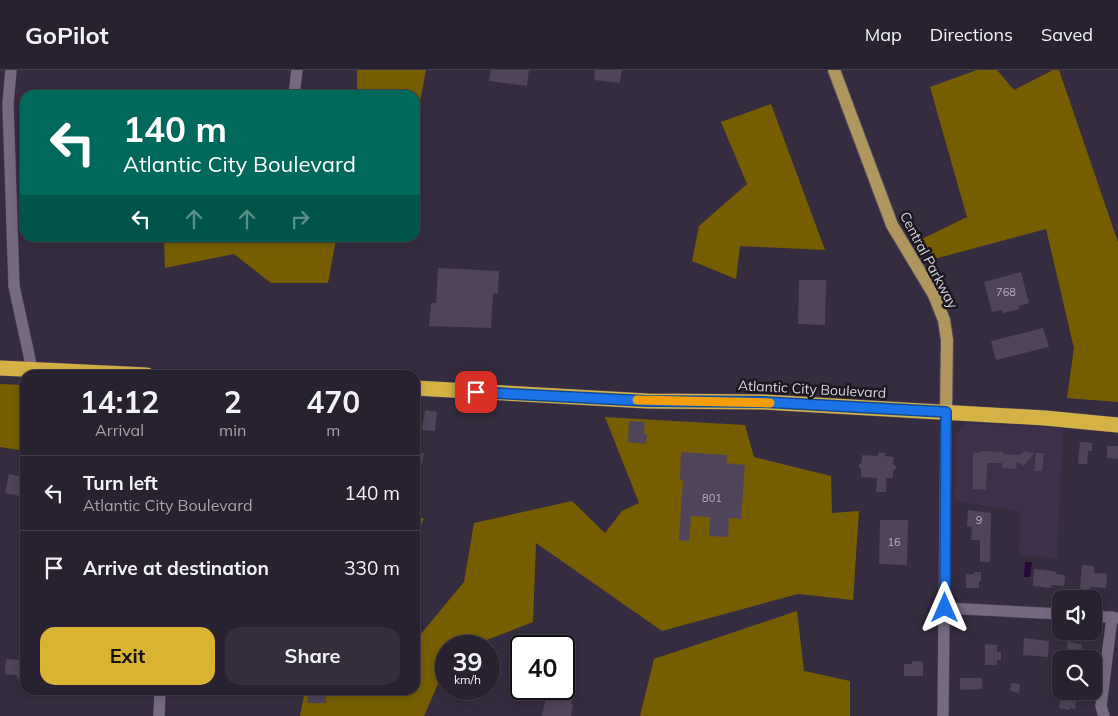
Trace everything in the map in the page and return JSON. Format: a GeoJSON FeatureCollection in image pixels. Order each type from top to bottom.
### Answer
{"type":"FeatureCollection","features":[{"type":"Feature","properties":{"kind":"highway"},"geometry":{"type":"LineString","coordinates":[[0,368],[51,370]]}},
{"type":"Feature","properties":{"kind":"highway","name":"Atlantic City Boulevard"},"geometry":{"type":"LineString","coordinates":[[420,388],[647,401],[764,402],[1045,418],[1118,425]]}},
{"type":"Feature","properties":{"kind":"main road","name":"Central Parkway"},"geometry":{"type":"LineString","coordinates":[[835,70],[892,225],[934,295],[944,320],[947,340],[946,412]]}},
{"type":"Feature","properties":{"kind":"street"},"geometry":{"type":"LineString","coordinates":[[11,70],[8,104],[14,286],[32,369]]}},
{"type":"Feature","properties":{"kind":"street"},"geometry":{"type":"LineString","coordinates":[[295,90],[297,70]]}},
{"type":"Feature","properties":{"kind":"street"},"geometry":{"type":"LineString","coordinates":[[942,716],[945,608],[946,412]]}},
{"type":"Feature","properties":{"kind":"street"},"geometry":{"type":"LineString","coordinates":[[945,608],[1052,614]]}},
{"type":"Feature","properties":{"kind":"street"},"geometry":{"type":"LineString","coordinates":[[1102,617],[1115,618],[1101,706],[1104,716]]}},
{"type":"Feature","properties":{"kind":"street"},"geometry":{"type":"LineString","coordinates":[[159,716],[160,695]]}},
{"type":"Feature","properties":{"kind":"shaded area"},"geometry":{"type":"Polygon","coordinates":[[[357,70],[426,70],[420,102],[420,90],[357,90],[357,70]]]}},
{"type":"Feature","properties":{"kind":"shaded area"},"geometry":{"type":"Polygon","coordinates":[[[977,70],[997,70],[1014,90],[1053,70],[1059,70],[1118,242],[1118,402],[1067,398],[1074,348],[1046,229],[934,259],[922,239],[967,217],[930,87],[977,70]]]}},
{"type":"Feature","properties":{"kind":"shaded area"},"geometry":{"type":"Polygon","coordinates":[[[771,104],[825,250],[740,246],[736,279],[692,261],[699,226],[747,184],[721,122],[771,104]]]}},
{"type":"Feature","properties":{"kind":"shaded area"},"geometry":{"type":"Polygon","coordinates":[[[164,242],[335,242],[328,283],[271,283],[234,254],[165,268],[164,242]]]}},
{"type":"Feature","properties":{"kind":"shaded area"},"geometry":{"type":"Polygon","coordinates":[[[0,384],[20,385],[20,450],[0,447],[0,384]]]}},
{"type":"Feature","properties":{"kind":"shaded area"},"geometry":{"type":"Polygon","coordinates":[[[605,417],[745,425],[754,457],[831,476],[832,513],[859,511],[853,600],[798,594],[662,631],[536,543],[533,622],[499,635],[435,635],[435,691],[424,716],[300,716],[304,695],[420,695],[420,635],[464,582],[474,523],[572,501],[605,533],[622,511],[639,503],[605,417]]]}},
{"type":"Feature","properties":{"kind":"shaded area"},"geometry":{"type":"Polygon","coordinates":[[[965,423],[1063,428],[1057,558],[1019,555],[1020,511],[955,501],[956,433],[965,423]]]}},
{"type":"Feature","properties":{"kind":"shaded area"},"geometry":{"type":"Polygon","coordinates":[[[420,518],[424,518],[420,528],[420,518]]]}},
{"type":"Feature","properties":{"kind":"shaded area"},"geometry":{"type":"Polygon","coordinates":[[[1025,562],[1032,562],[1030,577],[1024,577],[1025,562]]]}},
{"type":"Feature","properties":{"kind":"shaded area"},"geometry":{"type":"Polygon","coordinates":[[[797,611],[804,671],[850,681],[850,716],[640,716],[654,659],[797,611]]]}},
{"type":"Feature","properties":{"kind":"building"},"geometry":{"type":"Polygon","coordinates":[[[491,70],[529,70],[527,86],[489,81],[491,70]]]}},
{"type":"Feature","properties":{"kind":"building"},"geometry":{"type":"Polygon","coordinates":[[[595,70],[622,70],[620,83],[594,80],[595,70]]]}},
{"type":"Feature","properties":{"kind":"building"},"geometry":{"type":"Polygon","coordinates":[[[438,268],[499,271],[498,294],[493,293],[491,328],[429,326],[431,303],[436,303],[438,268]]]}},
{"type":"Feature","properties":{"kind":"building"},"geometry":{"type":"Polygon","coordinates":[[[1021,272],[1029,303],[1019,306],[1020,309],[1003,313],[1002,310],[992,312],[984,282],[1021,272]]]}},
{"type":"Feature","properties":{"kind":"building"},"geometry":{"type":"Polygon","coordinates":[[[799,280],[826,280],[825,325],[798,324],[799,280]]]}},
{"type":"Feature","properties":{"kind":"building"},"geometry":{"type":"Polygon","coordinates":[[[1043,328],[1049,347],[996,360],[991,341],[1043,328]]]}},
{"type":"Feature","properties":{"kind":"building"},"geometry":{"type":"Polygon","coordinates":[[[425,410],[437,412],[435,431],[422,430],[425,410]]]}},
{"type":"Feature","properties":{"kind":"building"},"geometry":{"type":"Polygon","coordinates":[[[629,421],[645,422],[644,434],[647,434],[646,444],[628,442],[629,421]]]}},
{"type":"Feature","properties":{"kind":"building"},"geometry":{"type":"Polygon","coordinates":[[[1080,442],[1092,443],[1092,451],[1088,451],[1087,464],[1078,464],[1080,442]]]}},
{"type":"Feature","properties":{"kind":"building"},"geometry":{"type":"Polygon","coordinates":[[[1107,446],[1118,446],[1118,459],[1107,458],[1107,446]]]}},
{"type":"Feature","properties":{"kind":"building"},"geometry":{"type":"Polygon","coordinates":[[[979,451],[1019,455],[1025,451],[1034,453],[1024,466],[1017,462],[1016,469],[1002,468],[1002,463],[987,463],[986,490],[973,489],[973,452],[979,453],[979,451]]]}},
{"type":"Feature","properties":{"kind":"building"},"geometry":{"type":"Polygon","coordinates":[[[420,452],[424,453],[422,463],[420,463],[420,452]]]}},
{"type":"Feature","properties":{"kind":"building"},"geometry":{"type":"Polygon","coordinates":[[[681,452],[727,455],[726,463],[745,465],[741,519],[729,518],[728,537],[709,536],[710,517],[691,516],[689,541],[679,540],[683,480],[680,480],[681,452]]]}},
{"type":"Feature","properties":{"kind":"building"},"geometry":{"type":"Polygon","coordinates":[[[878,453],[885,453],[885,456],[894,457],[893,464],[897,467],[893,471],[893,478],[886,478],[886,492],[876,492],[877,478],[861,477],[861,469],[858,466],[862,462],[862,455],[878,456],[878,453]]]}},
{"type":"Feature","properties":{"kind":"building"},"geometry":{"type":"Polygon","coordinates":[[[1036,453],[1044,453],[1042,471],[1034,471],[1036,453]]]}},
{"type":"Feature","properties":{"kind":"building"},"geometry":{"type":"Polygon","coordinates":[[[9,474],[20,476],[20,496],[5,493],[9,474]]]}},
{"type":"Feature","properties":{"kind":"building"},"geometry":{"type":"Polygon","coordinates":[[[968,510],[991,513],[990,562],[980,562],[980,540],[971,540],[972,527],[967,526],[968,510]]]}},
{"type":"Feature","properties":{"kind":"building"},"geometry":{"type":"Polygon","coordinates":[[[880,520],[908,520],[907,565],[879,564],[880,520]]]}},
{"type":"Feature","properties":{"kind":"building"},"geometry":{"type":"Polygon","coordinates":[[[1082,565],[1094,566],[1094,573],[1107,574],[1106,588],[1090,587],[1090,590],[1080,590],[1082,565]]]}},
{"type":"Feature","properties":{"kind":"building"},"geometry":{"type":"Polygon","coordinates":[[[1034,569],[1053,571],[1056,574],[1065,575],[1064,586],[1051,585],[1051,588],[1033,586],[1034,569]]]}},
{"type":"Feature","properties":{"kind":"building"},"geometry":{"type":"Polygon","coordinates":[[[974,572],[981,572],[979,588],[966,588],[966,574],[974,574],[974,572]]]}},
{"type":"Feature","properties":{"kind":"building"},"geometry":{"type":"Polygon","coordinates":[[[1024,638],[1049,641],[1048,657],[1023,655],[1024,638]]]}},
{"type":"Feature","properties":{"kind":"building"},"geometry":{"type":"Polygon","coordinates":[[[1068,641],[1082,645],[1082,650],[1066,650],[1068,641]]]}},
{"type":"Feature","properties":{"kind":"building"},"geometry":{"type":"Polygon","coordinates":[[[985,644],[997,645],[997,652],[1001,652],[1001,660],[997,660],[997,665],[985,665],[985,644]]]}},
{"type":"Feature","properties":{"kind":"building"},"geometry":{"type":"Polygon","coordinates":[[[6,659],[20,660],[20,678],[17,678],[17,675],[5,674],[6,659]]]}},
{"type":"Feature","properties":{"kind":"building"},"geometry":{"type":"Polygon","coordinates":[[[912,661],[923,662],[923,676],[904,676],[904,664],[912,664],[912,661]]]}},
{"type":"Feature","properties":{"kind":"building"},"geometry":{"type":"Polygon","coordinates":[[[960,678],[982,678],[982,689],[960,690],[960,678]]]}},
{"type":"Feature","properties":{"kind":"building"},"geometry":{"type":"Polygon","coordinates":[[[1011,683],[1020,684],[1019,693],[1010,691],[1011,683]]]}},
{"type":"Feature","properties":{"kind":"building"},"geometry":{"type":"Polygon","coordinates":[[[308,695],[326,695],[326,703],[307,703],[308,695]]]}},
{"type":"Feature","properties":{"kind":"building"},"geometry":{"type":"Polygon","coordinates":[[[546,700],[572,700],[571,716],[542,716],[546,700]]]}},
{"type":"Feature","properties":{"kind":"building"},"geometry":{"type":"Polygon","coordinates":[[[1060,700],[1076,700],[1075,709],[1059,708],[1060,700]]]}},
{"type":"Feature","properties":{"kind":"slow traffic"},"geometry":{"type":"LineString","coordinates":[[637,400],[770,403]]}},
{"type":"Feature","properties":{"kind":"route"},"geometry":{"type":"LineString","coordinates":[[476,392],[647,401],[764,402],[946,412],[945,608]]}}]}
